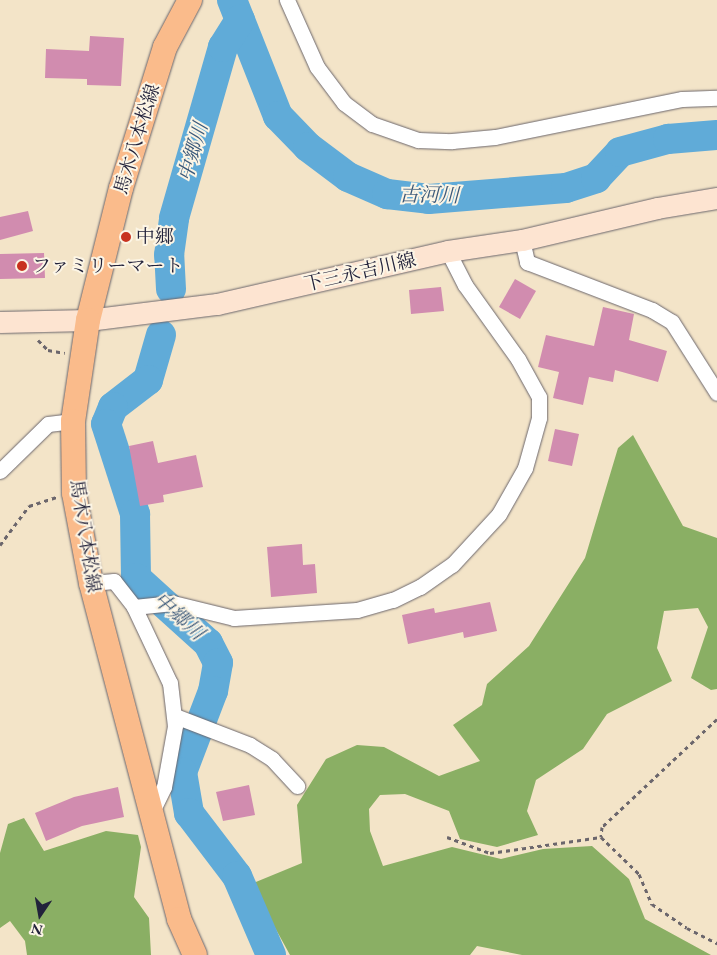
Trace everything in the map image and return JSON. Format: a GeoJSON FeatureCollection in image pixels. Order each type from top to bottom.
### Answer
{"type":"FeatureCollection","features":[{"type":"Feature","properties":{"kind":"main road","name":"馬木八本松線"},"geometry":{"type":"LineString","coordinates":[[190,0],[165,47],[121,188],[88,320],[73,421],[74,493],[91,583],[179,919],[195,955]]}},
{"type":"Feature","properties":{"kind":"main road","name":"下三永吉川線"},"geometry":{"type":"LineString","coordinates":[[0,322],[88,320],[218,304],[448,251],[522,240],[657,208],[717,198]]}},
{"type":"Feature","properties":{"kind":"street"},"geometry":{"type":"LineString","coordinates":[[287,0],[317,67],[344,103],[372,124],[418,140],[452,141],[494,137],[644,105],[682,99],[717,98]]}},
{"type":"Feature","properties":{"kind":"street"},"geometry":{"type":"LineString","coordinates":[[522,240],[527,262],[652,310],[672,322],[717,394]]}},
{"type":"Feature","properties":{"kind":"street"},"geometry":{"type":"LineString","coordinates":[[134,607],[173,603],[234,618],[356,610],[393,600],[420,587],[452,565],[499,514],[525,468],[538,418],[539,397],[518,359],[465,285],[448,251]]}},
{"type":"Feature","properties":{"kind":"street"},"geometry":{"type":"LineString","coordinates":[[0,471],[48,424],[73,421]]}},
{"type":"Feature","properties":{"kind":"street"},"geometry":{"type":"LineString","coordinates":[[91,583],[114,581],[134,607],[162,660],[170,683],[175,716],[164,787],[151,814]]}},
{"type":"Feature","properties":{"kind":"street"},"geometry":{"type":"LineString","coordinates":[[175,716],[250,744],[272,759],[297,786]]}},
{"type":"Feature","properties":{"kind":"path"},"geometry":{"type":"LineString","coordinates":[[0,545],[29,506],[74,493]]}},
{"type":"Feature","properties":{"kind":"path"},"geometry":{"type":"LineString","coordinates":[[601,837],[602,827],[717,719]]}},
{"type":"Feature","properties":{"kind":"path"},"geometry":{"type":"LineString","coordinates":[[446,837],[490,853],[601,837]]}},
{"type":"Feature","properties":{"kind":"path"},"geometry":{"type":"LineString","coordinates":[[601,837],[639,874],[652,904],[687,928],[717,943]]}},
{"type":"Feature","properties":{"kind":"green space"},"geometry":{"type":"Polygon","coordinates":[[[633,435],[683,526],[717,538],[717,689],[711,690],[691,678],[708,627],[698,608],[664,611],[657,648],[672,681],[607,714],[583,749],[536,780],[527,811],[538,835],[497,847],[460,839],[449,811],[405,794],[380,795],[369,809],[370,831],[383,866],[452,847],[501,859],[543,849],[592,846],[629,879],[645,919],[711,955],[522,955],[477,946],[470,955],[290,955],[251,884],[302,863],[297,805],[326,759],[357,745],[384,747],[439,776],[480,761],[453,725],[482,705],[487,684],[529,646],[585,558],[618,448],[633,435]]]}},
{"type":"Feature","properties":{"kind":"green space"},"geometry":{"type":"Polygon","coordinates":[[[24,818],[44,851],[106,831],[138,835],[141,847],[134,897],[149,918],[151,955],[27,955],[25,941],[10,921],[0,928],[0,853],[8,824],[24,818]]]}},
{"type":"Feature","properties":{"kind":"building"},"geometry":{"type":"Polygon","coordinates":[[[90,36],[124,38],[121,86],[87,85],[87,79],[45,78],[46,49],[89,51],[90,36]]]}},
{"type":"Feature","properties":{"kind":"building"},"geometry":{"type":"Polygon","coordinates":[[[28,211],[33,231],[0,240],[0,217],[28,211]]]}},
{"type":"Feature","properties":{"kind":"building","name":"ファミリーマート"},"geometry":{"type":"Polygon","coordinates":[[[44,253],[45,278],[0,279],[0,254],[44,253]]]}},
{"type":"Feature","properties":{"kind":"building"},"geometry":{"type":"Polygon","coordinates":[[[515,279],[536,291],[520,319],[499,307],[515,279]]]}},
{"type":"Feature","properties":{"kind":"building"},"geometry":{"type":"Polygon","coordinates":[[[441,287],[444,311],[411,314],[409,290],[441,287]]]}},
{"type":"Feature","properties":{"kind":"building"},"geometry":{"type":"Polygon","coordinates":[[[603,307],[634,314],[629,340],[667,351],[658,382],[615,370],[613,382],[589,377],[583,405],[553,398],[559,372],[538,367],[546,335],[594,346],[603,307]]]}},
{"type":"Feature","properties":{"kind":"building"},"geometry":{"type":"Polygon","coordinates":[[[555,429],[579,434],[572,466],[548,461],[555,429]]]}},
{"type":"Feature","properties":{"kind":"building"},"geometry":{"type":"Polygon","coordinates":[[[153,441],[158,463],[196,455],[203,487],[163,495],[164,502],[140,506],[129,446],[153,441]]]}},
{"type":"Feature","properties":{"kind":"building"},"geometry":{"type":"Polygon","coordinates":[[[302,544],[303,565],[315,564],[317,593],[271,597],[267,547],[302,544]]]}},
{"type":"Feature","properties":{"kind":"building"},"geometry":{"type":"Polygon","coordinates":[[[490,602],[497,631],[464,638],[463,632],[408,644],[402,615],[434,608],[435,613],[490,602]]]}},
{"type":"Feature","properties":{"kind":"building"},"geometry":{"type":"Polygon","coordinates":[[[249,785],[255,815],[223,821],[216,792],[249,785]]]}},
{"type":"Feature","properties":{"kind":"building"},"geometry":{"type":"Polygon","coordinates":[[[118,787],[124,817],[82,826],[46,841],[35,813],[74,797],[118,787]]]}},
{"type":"Feature","properties":{"kind":"waterway","name":"古河川"},"geometry":{"type":"LineString","coordinates":[[232,0],[278,116],[308,147],[348,177],[387,194],[429,199],[566,188],[596,178],[620,152],[668,139],[717,135]]}},
{"type":"Feature","properties":{"kind":"waterway","name":"中郷川"},"geometry":{"type":"LineString","coordinates":[[171,289],[169,255],[174,218],[223,47],[240,20]]}},
{"type":"Feature","properties":{"kind":"waterway","name":"中郷川"},"geometry":{"type":"LineString","coordinates":[[161,335],[148,380],[113,407],[106,424],[135,514],[136,578],[208,643],[218,663],[213,691],[182,772],[189,813],[237,876],[271,955]]}},
{"type":"Feature","properties":{"kind":"place","name":"中郷"},"geometry":{"type":"Point","coordinates":[126,237]}},
{"type":"Feature","properties":{"kind":"place","name":"ファミリーマート"},"geometry":{"type":"Point","coordinates":[22,266]}}]}
